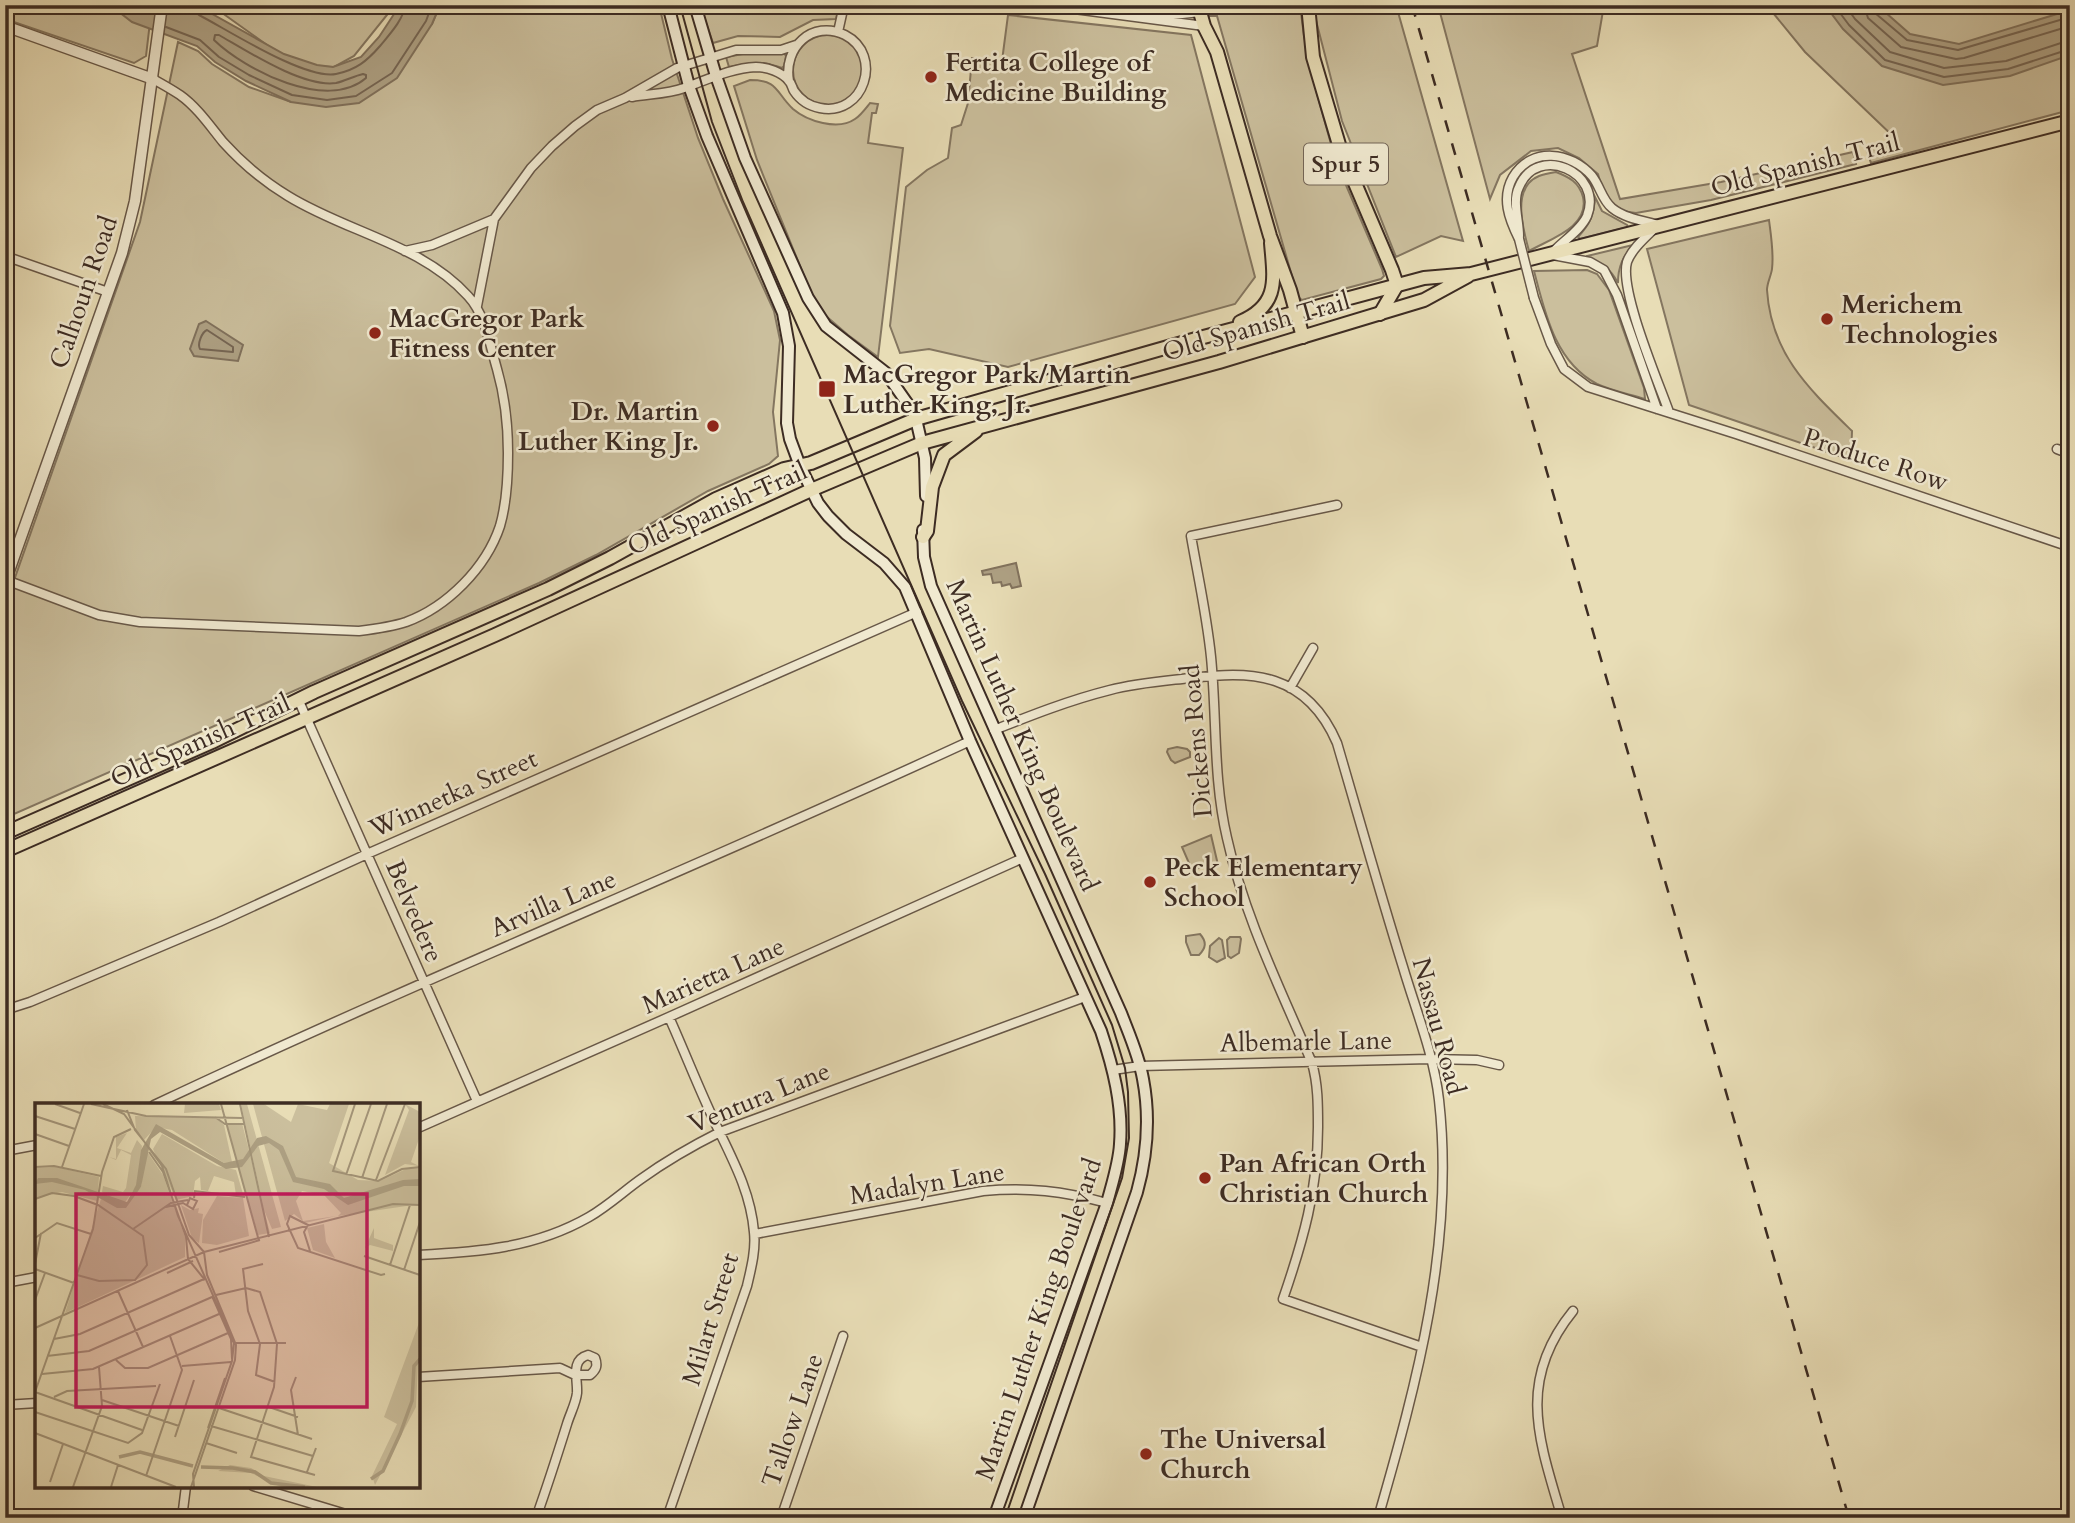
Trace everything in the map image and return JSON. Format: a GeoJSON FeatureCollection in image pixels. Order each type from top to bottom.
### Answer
{"type":"FeatureCollection","features":[{"type":"Feature","properties":{"kind":"main road","name":"Martin Luther King Boulevard"},"geometry":{"type":"LineString","coordinates":[[668,5],[689,86],[707,136],[783,313],[789,346],[787,423],[800,466],[818,503],[837,526],[884,563],[905,587],[970,741],[1101,1031],[1113,1070],[1120,1144],[1107,1203],[994,1518]]}},
{"type":"Feature","properties":{"kind":"main road","name":"Martin Luther King Boulevard"},"geometry":{"type":"LineString","coordinates":[[695,5],[745,158],[807,298],[826,326],[886,373],[908,402],[916,419],[927,478],[923,537],[931,586],[1121,1013],[1140,1066],[1147,1125],[1142,1174],[1024,1518]]}},
{"type":"Feature","properties":{"kind":"main road","name":"Spur 5"},"geometry":{"type":"LineString","coordinates":[[1308,5],[1313,57],[1340,148],[1397,285]]}},
{"type":"Feature","properties":{"kind":"main road"},"geometry":{"type":"LineString","coordinates":[[1199,9],[1217,52],[1270,236],[1303,337]]}},
{"type":"Feature","properties":{"kind":"main road","name":"Old Spanish Trail"},"geometry":{"type":"LineString","coordinates":[[5,833],[212,742],[298,699],[548,589],[716,499],[784,469],[800,466],[916,419],[1296,311],[1424,278],[1471,274],[1550,255],[1658,225],[2070,121]]}},
{"type":"Feature","properties":{"kind":"main road"},"geometry":{"type":"LineString","coordinates":[[1196,339],[1214,329],[1252,316],[1263,308],[1271,294],[1275,276],[1270,236]]}},
{"type":"Feature","properties":{"kind":"main road","name":"Old Spanish Trail"},"geometry":{"type":"LineString","coordinates":[[5,851],[495,635],[811,490],[922,443],[1380,314],[1424,300],[1471,274]]}},
{"type":"Feature","properties":{"kind":"main road"},"geometry":{"type":"LineString","coordinates":[[1380,314],[1397,285]]}},
{"type":"Feature","properties":{"kind":"main road"},"geometry":{"type":"LineString","coordinates":[[923,537],[932,487],[944,456],[984,425]]}},
{"type":"Feature","properties":{"kind":"street","name":"Calhoun Road"},"geometry":{"type":"LineString","coordinates":[[6,581],[122,253],[135,201],[162,5]]}},
{"type":"Feature","properties":{"kind":"street"},"geometry":{"type":"LineString","coordinates":[[838,32],[844,5]]}},
{"type":"Feature","properties":{"kind":"street"},"geometry":{"type":"LineString","coordinates":[[1044,5],[1204,26]]}},
{"type":"Feature","properties":{"kind":"street"},"geometry":{"type":"LineString","coordinates":[[1148,17],[1199,9]]}},
{"type":"Feature","properties":{"kind":"street"},"geometry":{"type":"LineString","coordinates":[[5,26],[153,79],[181,96],[257,175],[289,197],[346,226],[405,251],[446,276],[468,295],[477,306],[490,343],[506,406],[508,470],[505,508],[495,538],[481,562],[438,605],[422,615],[387,627],[359,631],[161,624],[117,619],[6,581]]}},
{"type":"Feature","properties":{"kind":"street"},"geometry":{"type":"LineString","coordinates":[[477,306],[494,219],[522,180],[552,146],[597,110],[625,98],[683,65],[736,50],[781,50],[822,31],[838,32],[854,42],[864,57],[864,85],[853,100],[837,108],[818,108],[802,100],[789,81],[788,66],[796,45]]}},
{"type":"Feature","properties":{"kind":"street"},"geometry":{"type":"LineString","coordinates":[[625,98],[683,89],[738,69],[760,67],[773,70],[789,81]]}},
{"type":"Feature","properties":{"kind":"street","name":"Produce Row"},"geometry":{"type":"LineString","coordinates":[[1519,239],[1509,219],[1506,196],[1516,173],[1526,163],[1544,155],[1564,157],[1578,163],[1594,178],[1604,199],[1613,209],[1658,225]]}},
{"type":"Feature","properties":{"kind":"street","name":"Produce Row"},"geometry":{"type":"LineString","coordinates":[[1550,255],[1577,230],[1586,216],[1589,199],[1585,185],[1573,171],[1546,164],[1531,171],[1524,178],[1515,197],[1519,239],[1534,298],[1551,344],[1564,369],[1588,387],[2070,547]]}},
{"type":"Feature","properties":{"kind":"street"},"geometry":{"type":"LineString","coordinates":[[405,251],[432,245],[494,219]]}},
{"type":"Feature","properties":{"kind":"street"},"geometry":{"type":"LineString","coordinates":[[1658,225],[1628,259],[1625,273],[1628,294],[1669,412]]}},
{"type":"Feature","properties":{"kind":"street"},"geometry":{"type":"LineString","coordinates":[[1550,255],[1590,262],[1604,270],[1616,295],[1657,409]]}},
{"type":"Feature","properties":{"kind":"street"},"geometry":{"type":"LineString","coordinates":[[5,256],[108,292]]}},
{"type":"Feature","properties":{"kind":"street"},"geometry":{"type":"LineString","coordinates":[[2057,449],[2070,454]]}},
{"type":"Feature","properties":{"kind":"street","name":"Dickens Road"},"geometry":{"type":"LineString","coordinates":[[1337,505],[1191,536],[1211,655],[1217,776],[1227,838],[1253,921],[1316,1077],[1318,1150],[1315,1184],[1311,1208],[1283,1299],[1422,1347]]}},
{"type":"Feature","properties":{"kind":"street","name":"Winnetka Street"},"geometry":{"type":"LineString","coordinates":[[5,1010],[30,1002],[219,922],[917,612]]}},
{"type":"Feature","properties":{"kind":"street"},"geometry":{"type":"LineString","coordinates":[[1290,688],[1313,648]]}},
{"type":"Feature","properties":{"kind":"street"},"geometry":{"type":"LineString","coordinates":[[994,730],[1057,705],[1113,689],[1212,675]]}},
{"type":"Feature","properties":{"kind":"street","name":"Nassau Road"},"geometry":{"type":"LineString","coordinates":[[1212,675],[1264,678],[1290,688],[1310,701],[1330,727],[1430,1059],[1439,1100],[1443,1171],[1441,1230],[1412,1395],[1378,1518]]}},
{"type":"Feature","properties":{"kind":"street","name":"Belvedere"},"geometry":{"type":"LineString","coordinates":[[298,699],[477,1101]]}},
{"type":"Feature","properties":{"kind":"street","name":"Arvilla Lane"},"geometry":{"type":"LineString","coordinates":[[157,1103],[970,741]]}},
{"type":"Feature","properties":{"kind":"street","name":"Marietta Lane"},"geometry":{"type":"LineString","coordinates":[[420,1127],[1023,858]]}},
{"type":"Feature","properties":{"kind":"street","name":"Ventura Lane"},"geometry":{"type":"LineString","coordinates":[[420,1255],[479,1252],[540,1238],[589,1217],[663,1163],[720,1132],[1085,997]]}},
{"type":"Feature","properties":{"kind":"street","name":"Milart Street"},"geometry":{"type":"LineString","coordinates":[[667,1518],[747,1286],[755,1234],[744,1185],[733,1157],[669,1017]]}},
{"type":"Feature","properties":{"kind":"street","name":"Albemarle Lane"},"geometry":{"type":"LineString","coordinates":[[1113,1070],[1140,1066],[1430,1059],[1477,1060],[1499,1065]]}},
{"type":"Feature","properties":{"kind":"street"},"geometry":{"type":"LineString","coordinates":[[5,1151],[35,1145]]}},
{"type":"Feature","properties":{"kind":"street","name":"Madalyn Lane"},"geometry":{"type":"LineString","coordinates":[[755,1234],[983,1191],[1060,1191],[1107,1203]]}},
{"type":"Feature","properties":{"kind":"street"},"geometry":{"type":"LineString","coordinates":[[5,1283],[35,1277]]}},
{"type":"Feature","properties":{"kind":"street"},"geometry":{"type":"LineString","coordinates":[[1562,1518],[1542,1446],[1536,1405],[1538,1383],[1549,1346],[1573,1311]]}},
{"type":"Feature","properties":{"kind":"street","name":"Tallow Lane"},"geometry":{"type":"LineString","coordinates":[[781,1518],[843,1336]]}},
{"type":"Feature","properties":{"kind":"street"},"geometry":{"type":"LineString","coordinates":[[420,1377],[560,1368],[575,1375],[590,1375],[597,1364],[595,1358],[588,1355],[582,1357],[577,1364],[575,1375],[577,1393],[536,1518]]}},
{"type":"Feature","properties":{"kind":"street"},"geometry":{"type":"LineString","coordinates":[[5,1405],[35,1403]]}},
{"type":"Feature","properties":{"kind":"street"},"geometry":{"type":"LineString","coordinates":[[181,1518],[186,1488]]}},
{"type":"Feature","properties":{"kind":"street"},"geometry":{"type":"LineString","coordinates":[[260,1488],[359,1518]]}},
{"type":"Feature","properties":{"kind":"shaded area"},"geometry":{"type":"Polygon","coordinates":[[[5,5],[152,5],[146,56],[134,63],[5,19],[5,5]]]}},
{"type":"Feature","properties":{"kind":"shaded area"},"geometry":{"type":"Polygon","coordinates":[[[211,5],[395,5],[354,56],[334,67],[307,66],[281,55],[211,5]]]}},
{"type":"Feature","properties":{"kind":"shaded area"},"geometry":{"type":"Polygon","coordinates":[[[440,5],[659,5],[672,59],[698,138],[774,311],[780,340],[773,412],[778,456],[769,464],[708,491],[596,555],[539,583],[5,818],[5,606],[140,222],[178,42],[198,51],[212,64],[249,87],[291,102],[432,24],[440,5]]]}},
{"type":"Feature","properties":{"kind":"shaded area"},"geometry":{"type":"Polygon","coordinates":[[[700,5],[839,5],[836,19],[813,20],[780,37],[738,36],[713,43],[700,5]]]}},
{"type":"Feature","properties":{"kind":"shaded area"},"geometry":{"type":"Polygon","coordinates":[[[1145,5],[1190,5],[1182,13],[1148,14],[1145,10],[1148,10],[1148,7],[1145,5]]]}},
{"type":"Feature","properties":{"kind":"shaded area"},"geometry":{"type":"Polygon","coordinates":[[[1206,5],[1300,5],[1317,94],[1336,162],[1382,269],[1384,276],[1381,279],[1302,300],[1298,297],[1217,16],[1209,16],[1206,5]]]}},
{"type":"Feature","properties":{"kind":"shaded area"},"geometry":{"type":"Polygon","coordinates":[[[1312,5],[1396,5],[1463,241],[1441,236],[1396,257],[1342,121],[1312,5]]]}},
{"type":"Feature","properties":{"kind":"shaded area"},"geometry":{"type":"Polygon","coordinates":[[[1438,5],[1604,5],[1597,46],[1572,54],[1620,199],[1721,182],[1853,152],[1856,164],[1711,200],[1636,213],[1621,211],[1604,195],[1598,174],[1579,158],[1558,148],[1531,151],[1500,175],[1490,199],[1438,5]]]}},
{"type":"Feature","properties":{"kind":"shaded area"},"geometry":{"type":"Polygon","coordinates":[[[1752,5],[2070,5],[2070,110],[1871,163],[1866,148],[1897,140],[1805,52],[1769,8],[1752,5]]]}},
{"type":"Feature","properties":{"kind":"shaded area"},"geometry":{"type":"Polygon","coordinates":[[[1008,15],[1191,35],[1255,277],[1235,304],[1008,367],[929,349],[900,353],[890,326],[906,187],[948,158],[952,128],[961,125],[968,103],[972,58],[1002,61],[1008,15]]]}},
{"type":"Feature","properties":{"kind":"shaded area"},"geometry":{"type":"Polygon","coordinates":[[[828,35],[853,45],[863,70],[853,95],[828,105],[803,95],[793,70],[803,45],[828,35]]]}},
{"type":"Feature","properties":{"kind":"shaded area"},"geometry":{"type":"Polygon","coordinates":[[[784,53],[786,56],[782,68],[762,63],[729,67],[726,57],[743,54],[784,53]]]}},
{"type":"Feature","properties":{"kind":"shaded area"},"geometry":{"type":"Polygon","coordinates":[[[750,80],[772,85],[793,109],[823,123],[848,123],[859,116],[870,103],[878,104],[876,113],[872,113],[868,143],[903,148],[878,357],[826,316],[811,293],[757,160],[734,86],[750,80]]]}},
{"type":"Feature","properties":{"kind":"shaded area"},"geometry":{"type":"Polygon","coordinates":[[[1556,172],[1576,184],[1583,197],[1584,207],[1575,224],[1529,251],[1521,209],[1525,189],[1530,181],[1539,176],[1556,172]]]}},
{"type":"Feature","properties":{"kind":"shaded area"},"geometry":{"type":"Polygon","coordinates":[[[1595,197],[1602,211],[1628,227],[1580,239],[1578,237],[1592,214],[1595,197]]]}},
{"type":"Feature","properties":{"kind":"shaded area"},"geometry":{"type":"Polygon","coordinates":[[[1769,220],[1773,263],[1767,290],[1776,333],[1784,352],[1807,385],[1852,431],[1851,460],[1689,405],[1647,249],[1769,220]]]}},
{"type":"Feature","properties":{"kind":"shaded area"},"geometry":{"type":"Polygon","coordinates":[[[1633,245],[1622,262],[1618,283],[1605,267],[1587,258],[1587,256],[1633,245]]]}},
{"type":"Feature","properties":{"kind":"shaded area"},"geometry":{"type":"Polygon","coordinates":[[[1587,270],[1597,274],[1609,290],[1644,388],[1645,399],[1597,384],[1583,375],[1571,363],[1554,335],[1534,271],[1587,270]]]}},
{"type":"Feature","properties":{"kind":"shaded area"},"geometry":{"type":"Polygon","coordinates":[[[1168,749],[1187,749],[1190,757],[1175,763],[1171,760],[1168,749]]]}},
{"type":"Feature","properties":{"kind":"shaded area"},"geometry":{"type":"Polygon","coordinates":[[[1211,835],[1218,865],[1187,870],[1189,863],[1182,847],[1211,835]]]}},
{"type":"Feature","properties":{"kind":"shaded area"},"geometry":{"type":"Polygon","coordinates":[[[1200,934],[1205,942],[1204,947],[1199,955],[1191,955],[1186,936],[1200,934]]]}},
{"type":"Feature","properties":{"kind":"shaded area"},"geometry":{"type":"Polygon","coordinates":[[[1230,937],[1241,939],[1239,953],[1231,958],[1228,956],[1227,940],[1230,937]]]}},
{"type":"Feature","properties":{"kind":"shaded area"},"geometry":{"type":"Polygon","coordinates":[[[1219,938],[1222,940],[1225,958],[1217,962],[1209,957],[1210,946],[1219,938]]]}},
{"type":"Feature","properties":{"kind":"water"},"geometry":{"type":"Polygon","coordinates":[[[110,5],[196,5],[284,54],[317,65],[333,67],[361,57],[379,37],[400,5],[440,5],[432,24],[397,78],[359,103],[326,107],[291,102],[246,81],[215,62],[197,46],[132,22],[110,5]]]}},
{"type":"Feature","properties":{"kind":"water"},"geometry":{"type":"Polygon","coordinates":[[[1825,5],[1877,5],[1910,34],[1959,44],[2070,10],[2070,55],[2010,76],[1943,85],[1882,66],[1843,29],[1825,5]]]}},
{"type":"Feature","properties":{"kind":"water"},"geometry":{"type":"Polygon","coordinates":[[[206,321],[243,345],[238,361],[194,356],[190,349],[199,324],[206,321]]]}},
{"type":"Feature","properties":{"kind":"water"},"geometry":{"type":"Polygon","coordinates":[[[1016,563],[1021,586],[1002,586],[1001,582],[993,583],[991,574],[983,575],[982,571],[1016,563]]]}},
{"type":"Feature","properties":{"kind":"tram line"},"geometry":{"type":"LineString","coordinates":[[680,5],[712,122],[743,202],[962,701],[1045,874],[1112,1025],[1125,1068],[1129,1138],[1122,1178],[1005,1518]]}},
{"type":"Feature","properties":{"kind":"railway"},"geometry":{"type":"LineString","coordinates":[[1412,5],[1849,1518]]}},
{"type":"Feature","properties":{"kind":"place","name":"Fertita College of Medicine Building"},"geometry":{"type":"Point","coordinates":[931,77]}},
{"type":"Feature","properties":{"kind":"place","name":"Merichem Technologies"},"geometry":{"type":"Point","coordinates":[1827,319]}},
{"type":"Feature","properties":{"kind":"place","name":"MacGregor Park Fitness Center"},"geometry":{"type":"Point","coordinates":[375,333]}},
{"type":"Feature","properties":{"kind":"place","name":"MacGregor Park/Martin Luther King, Jr."},"geometry":{"type":"Point","coordinates":[827,389]}},
{"type":"Feature","properties":{"kind":"place","name":"Dr. Martin Luther King Jr."},"geometry":{"type":"Point","coordinates":[713,426]}},
{"type":"Feature","properties":{"kind":"place","name":"Peck Elementary School"},"geometry":{"type":"Point","coordinates":[1150,882]}},
{"type":"Feature","properties":{"kind":"place","name":"Pan African Orth Christian Church"},"geometry":{"type":"Point","coordinates":[1205,1178]}},
{"type":"Feature","properties":{"kind":"place","name":"The Universal Church"},"geometry":{"type":"Point","coordinates":[1146,1454]}}]}
